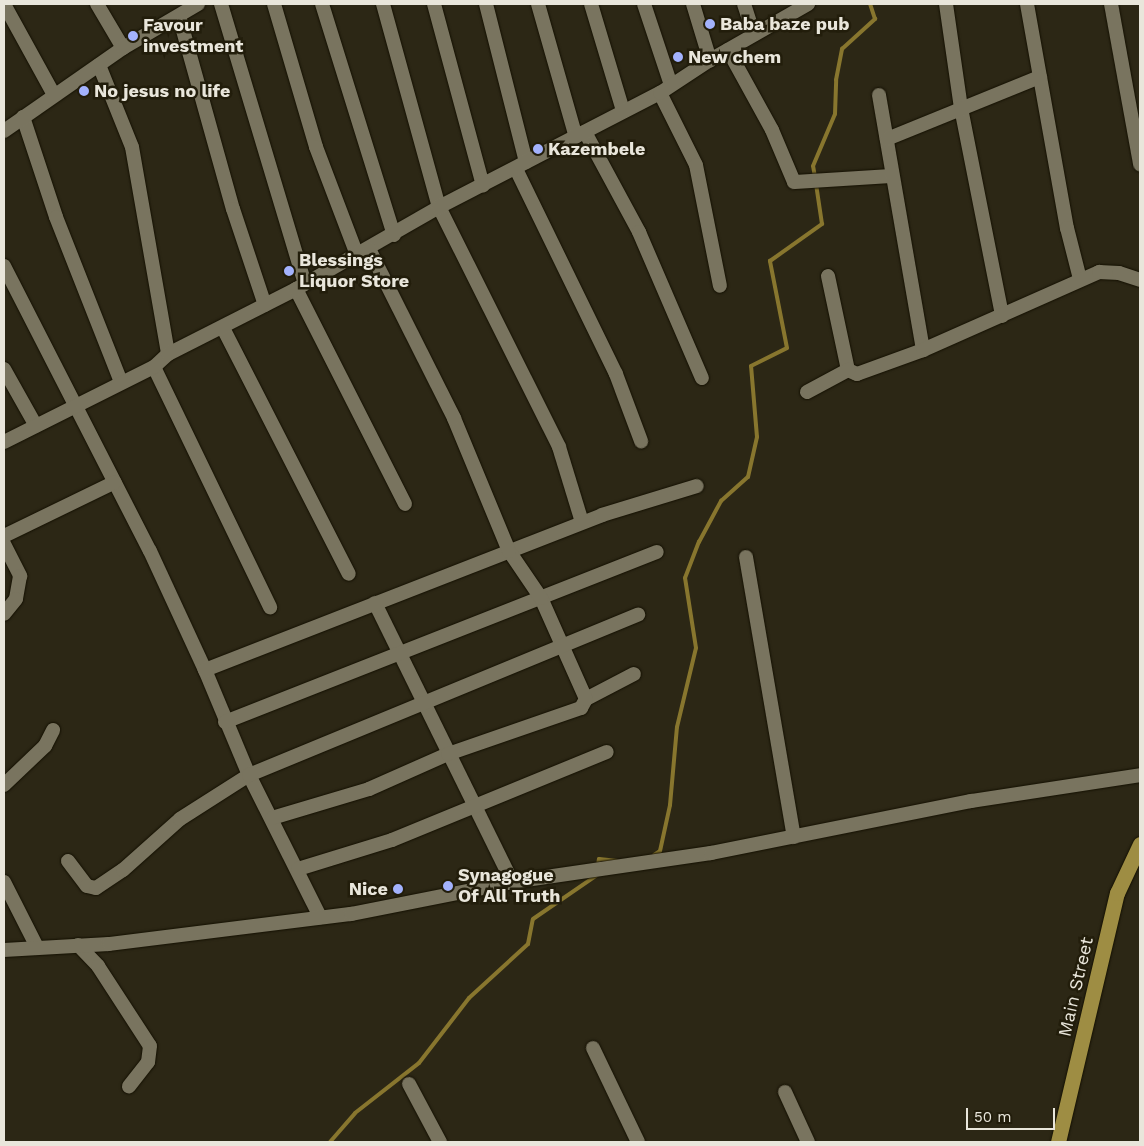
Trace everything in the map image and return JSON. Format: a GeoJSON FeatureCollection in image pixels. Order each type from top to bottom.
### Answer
{"type":"FeatureCollection","features":[{"type":"Feature","properties":{"kind":"main road","name":"Main Street"},"geometry":{"type":"LineString","coordinates":[[1058,1142],[1118,888],[1140,844]]}},
{"type":"Feature","properties":{"kind":"street"},"geometry":{"type":"LineString","coordinates":[[4,4],[54,95]]}},
{"type":"Feature","properties":{"kind":"street"},"geometry":{"type":"LineString","coordinates":[[97,4],[123,48]]}},
{"type":"Feature","properties":{"kind":"street"},"geometry":{"type":"LineString","coordinates":[[221,4],[301,286],[406,504]]}},
{"type":"Feature","properties":{"kind":"street"},"geometry":{"type":"LineString","coordinates":[[274,4],[316,147],[363,252],[454,418],[509,551],[541,598],[586,699]]}},
{"type":"Feature","properties":{"kind":"street"},"geometry":{"type":"LineString","coordinates":[[322,4],[394,235]]}},
{"type":"Feature","properties":{"kind":"street"},"geometry":{"type":"LineString","coordinates":[[383,4],[439,207],[559,447],[582,522]]}},
{"type":"Feature","properties":{"kind":"street"},"geometry":{"type":"LineString","coordinates":[[434,4],[482,185]]}},
{"type":"Feature","properties":{"kind":"street"},"geometry":{"type":"LineString","coordinates":[[486,4],[521,165],[616,374],[642,441]]}},
{"type":"Feature","properties":{"kind":"street"},"geometry":{"type":"LineString","coordinates":[[538,4],[580,135],[642,240],[702,378]]}},
{"type":"Feature","properties":{"kind":"street"},"geometry":{"type":"LineString","coordinates":[[591,4],[623,111]]}},
{"type":"Feature","properties":{"kind":"street"},"geometry":{"type":"LineString","coordinates":[[644,4],[666,89],[696,165],[720,286]]}},
{"type":"Feature","properties":{"kind":"street"},"geometry":{"type":"LineString","coordinates":[[693,4],[710,60]]}},
{"type":"Feature","properties":{"kind":"street"},"geometry":{"type":"LineString","coordinates":[[744,4],[754,34]]}},
{"type":"Feature","properties":{"kind":"street"},"geometry":{"type":"LineString","coordinates":[[4,442],[154,367],[168,354],[223,328],[394,235],[439,207],[666,89],[754,34],[790,8],[808,4]]}},
{"type":"Feature","properties":{"kind":"street"},"geometry":{"type":"LineString","coordinates":[[946,4],[961,108],[1002,316]]}},
{"type":"Feature","properties":{"kind":"street"},"geometry":{"type":"LineString","coordinates":[[1027,4],[1067,228],[1080,279]]}},
{"type":"Feature","properties":{"kind":"street"},"geometry":{"type":"LineString","coordinates":[[1111,4],[1140,164]]}},
{"type":"Feature","properties":{"kind":"street"},"geometry":{"type":"LineString","coordinates":[[4,131],[123,48],[179,16],[193,5]]}},
{"type":"Feature","properties":{"kind":"street"},"geometry":{"type":"LineString","coordinates":[[179,16],[231,201],[265,305]]}},
{"type":"Feature","properties":{"kind":"street"},"geometry":{"type":"LineString","coordinates":[[728,50],[772,130],[794,182],[892,176]]}},
{"type":"Feature","properties":{"kind":"street"},"geometry":{"type":"LineString","coordinates":[[99,65],[132,148],[168,354]]}},
{"type":"Feature","properties":{"kind":"street"},"geometry":{"type":"LineString","coordinates":[[887,139],[1040,77]]}},
{"type":"Feature","properties":{"kind":"street"},"geometry":{"type":"LineString","coordinates":[[880,95],[892,176],[924,350]]}},
{"type":"Feature","properties":{"kind":"street"},"geometry":{"type":"LineString","coordinates":[[23,117],[56,217],[121,382]]}},
{"type":"Feature","properties":{"kind":"street"},"geometry":{"type":"LineString","coordinates":[[4,266],[115,482],[205,670],[224,722],[249,775],[298,869],[320,918]]}},
{"type":"Feature","properties":{"kind":"street"},"geometry":{"type":"LineString","coordinates":[[828,276],[848,370],[852,374],[864,373],[924,350],[1080,279],[1110,271],[1131,275],[1140,280]]}},
{"type":"Feature","properties":{"kind":"street"},"geometry":{"type":"LineString","coordinates":[[223,328],[348,574]]}},
{"type":"Feature","properties":{"kind":"street"},"geometry":{"type":"LineString","coordinates":[[154,367],[270,607]]}},
{"type":"Feature","properties":{"kind":"street"},"geometry":{"type":"LineString","coordinates":[[4,369],[36,426]]}},
{"type":"Feature","properties":{"kind":"street"},"geometry":{"type":"LineString","coordinates":[[807,392],[848,370]]}},
{"type":"Feature","properties":{"kind":"street"},"geometry":{"type":"LineString","coordinates":[[4,536],[115,482]]}},
{"type":"Feature","properties":{"kind":"street"},"geometry":{"type":"LineString","coordinates":[[205,670],[629,504],[697,486]]}},
{"type":"Feature","properties":{"kind":"street"},"geometry":{"type":"LineString","coordinates":[[4,544],[20,576],[16,599],[4,614]]}},
{"type":"Feature","properties":{"kind":"street"},"geometry":{"type":"LineString","coordinates":[[224,722],[541,598],[614,566],[657,552]]}},
{"type":"Feature","properties":{"kind":"street"},"geometry":{"type":"LineString","coordinates":[[746,557],[794,837]]}},
{"type":"Feature","properties":{"kind":"street"},"geometry":{"type":"LineString","coordinates":[[375,603],[512,882]]}},
{"type":"Feature","properties":{"kind":"street"},"geometry":{"type":"LineString","coordinates":[[68,861],[88,886],[96,888],[123,870],[180,818],[249,775],[424,705],[638,615]]}},
{"type":"Feature","properties":{"kind":"street"},"geometry":{"type":"LineString","coordinates":[[272,818],[370,789],[448,754],[582,708],[586,699],[634,674]]}},
{"type":"Feature","properties":{"kind":"street"},"geometry":{"type":"LineString","coordinates":[[4,785],[45,746],[53,730]]}},
{"type":"Feature","properties":{"kind":"street"},"geometry":{"type":"LineString","coordinates":[[298,869],[392,840],[473,805],[567,771],[607,752]]}},
{"type":"Feature","properties":{"kind":"street"},"geometry":{"type":"LineString","coordinates":[[4,950],[224,931],[320,918],[512,882],[692,857],[971,801],[1140,774]]}},
{"type":"Feature","properties":{"kind":"street"},"geometry":{"type":"LineString","coordinates":[[4,882],[37,947]]}},
{"type":"Feature","properties":{"kind":"street"},"geometry":{"type":"LineString","coordinates":[[78,945],[98,966],[150,1046],[148,1062],[129,1086]]}},
{"type":"Feature","properties":{"kind":"street"},"geometry":{"type":"LineString","coordinates":[[593,1048],[638,1142]]}},
{"type":"Feature","properties":{"kind":"street"},"geometry":{"type":"LineString","coordinates":[[409,1084],[440,1142]]}},
{"type":"Feature","properties":{"kind":"street"},"geometry":{"type":"LineString","coordinates":[[785,1092],[808,1142]]}},
{"type":"Feature","properties":{"kind":"waterway"},"geometry":{"type":"LineString","coordinates":[[815,177],[813,166],[835,114],[836,80],[842,49],[875,19],[870,4]]}},
{"type":"Feature","properties":{"kind":"waterway"},"geometry":{"type":"LineString","coordinates":[[654,855],[660,851],[670,805],[677,727],[696,648],[685,578],[699,542],[721,501],[748,477],[757,437],[751,366],[787,348],[770,261],[822,224],[816,184]]}},
{"type":"Feature","properties":{"kind":"waterway"},"geometry":{"type":"LineString","coordinates":[[598,865],[599,859],[618,861]]}},
{"type":"Feature","properties":{"kind":"waterway"},"geometry":{"type":"LineString","coordinates":[[330,1142],[355,1113],[419,1063],[469,998],[528,944],[533,919],[597,875]]}},
{"type":"Feature","properties":{"kind":"place","name":"Baba baze pub"},"geometry":{"type":"Point","coordinates":[710,24]}},
{"type":"Feature","properties":{"kind":"place","name":"Favour investment"},"geometry":{"type":"Point","coordinates":[133,36]}},
{"type":"Feature","properties":{"kind":"place","name":"New chem"},"geometry":{"type":"Point","coordinates":[678,57]}},
{"type":"Feature","properties":{"kind":"place","name":"No jesus no life"},"geometry":{"type":"Point","coordinates":[84,91]}},
{"type":"Feature","properties":{"kind":"place","name":"Kazembele"},"geometry":{"type":"Point","coordinates":[538,149]}},
{"type":"Feature","properties":{"kind":"place","name":"Blessings Liquor Store"},"geometry":{"type":"Point","coordinates":[289,271]}},
{"type":"Feature","properties":{"kind":"place","name":"Synagogue Of All Truth"},"geometry":{"type":"Point","coordinates":[448,886]}},
{"type":"Feature","properties":{"kind":"place","name":"Nice"},"geometry":{"type":"Point","coordinates":[398,889]}}]}
